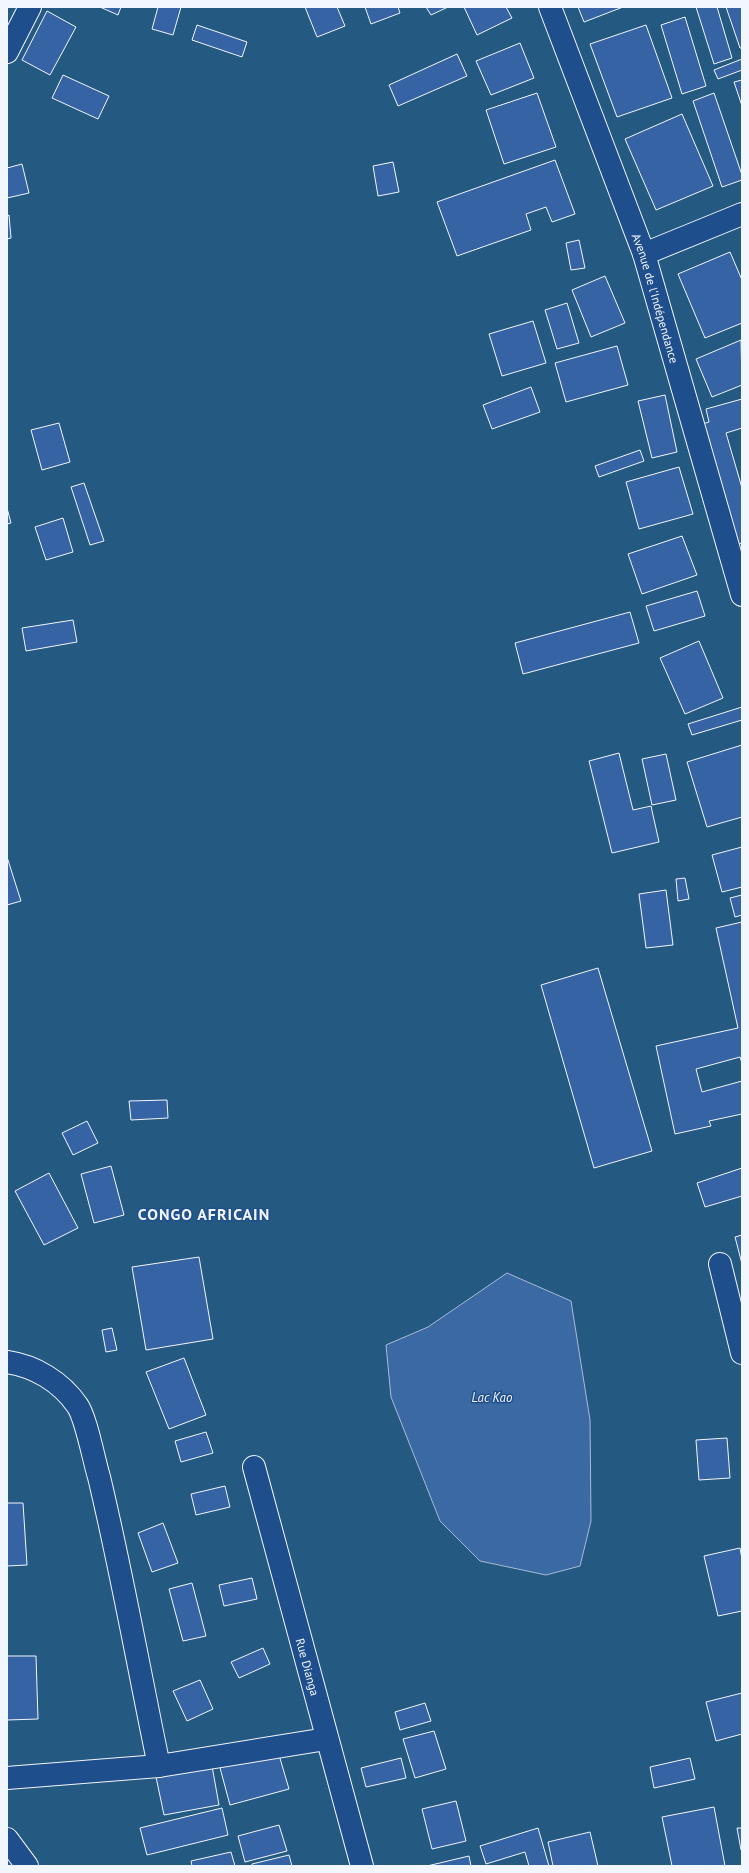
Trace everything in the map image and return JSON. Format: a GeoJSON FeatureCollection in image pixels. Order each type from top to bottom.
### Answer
{"type":"FeatureCollection","features":[{"type":"Feature","properties":{"kind":"street"},"geometry":{"type":"LineString","coordinates":[[7,52],[30,7]]}},
{"type":"Feature","properties":{"kind":"street","name":"Avenue de l'Indépendance"},"geometry":{"type":"LineString","coordinates":[[550,7],[644,254],[742,595]]}},
{"type":"Feature","properties":{"kind":"street"},"geometry":{"type":"LineString","coordinates":[[644,254],[742,214]]}},
{"type":"Feature","properties":{"kind":"street"},"geometry":{"type":"LineString","coordinates":[[720,1264],[742,1353]]}},
{"type":"Feature","properties":{"kind":"street"},"geometry":{"type":"LineString","coordinates":[[7,1362],[23,1364],[59,1384],[78,1406],[88,1436],[111,1529],[159,1766]]}},
{"type":"Feature","properties":{"kind":"street","name":"Rue Dianga"},"geometry":{"type":"LineString","coordinates":[[254,1468],[326,1739],[362,1866]]}},
{"type":"Feature","properties":{"kind":"street"},"geometry":{"type":"LineString","coordinates":[[7,1778],[159,1766],[326,1739]]}},
{"type":"Feature","properties":{"kind":"street"},"geometry":{"type":"LineString","coordinates":[[7,1839],[27,1866]]}},
{"type":"Feature","properties":{"kind":"shaded area"},"geometry":{"type":"Polygon","coordinates":[[[7,7],[742,7],[742,1866],[7,1866],[7,7]]]}},
{"type":"Feature","properties":{"kind":"water","name":"Lac Kao"},"geometry":{"type":"Polygon","coordinates":[[[507,1273],[571,1301],[590,1420],[591,1521],[580,1566],[546,1575],[480,1561],[440,1521],[391,1397],[386,1345],[428,1327],[507,1273]]]}},
{"type":"Feature","properties":{"kind":"building"},"geometry":{"type":"Polygon","coordinates":[[[100,7],[121,7],[118,15],[100,7]]]}},
{"type":"Feature","properties":{"kind":"building"},"geometry":{"type":"Polygon","coordinates":[[[158,7],[181,7],[173,35],[152,29],[158,7]]]}},
{"type":"Feature","properties":{"kind":"building"},"geometry":{"type":"Polygon","coordinates":[[[305,7],[337,7],[345,26],[317,37],[305,7]]]}},
{"type":"Feature","properties":{"kind":"building"},"geometry":{"type":"Polygon","coordinates":[[[365,7],[398,7],[400,13],[371,24],[365,7]]]}},
{"type":"Feature","properties":{"kind":"building"},"geometry":{"type":"Polygon","coordinates":[[[426,7],[448,7],[431,15],[426,7]]]}},
{"type":"Feature","properties":{"kind":"building"},"geometry":{"type":"Polygon","coordinates":[[[464,7],[506,7],[512,18],[477,35],[464,7]]]}},
{"type":"Feature","properties":{"kind":"building"},"geometry":{"type":"Polygon","coordinates":[[[578,7],[623,7],[584,22],[578,7]]]}},
{"type":"Feature","properties":{"kind":"building"},"geometry":{"type":"Polygon","coordinates":[[[696,7],[717,7],[732,58],[714,64],[696,7]]]}},
{"type":"Feature","properties":{"kind":"building"},"geometry":{"type":"Polygon","coordinates":[[[726,7],[742,7],[742,48],[740,48],[726,7]]]}},
{"type":"Feature","properties":{"kind":"building"},"geometry":{"type":"Polygon","coordinates":[[[47,11],[76,27],[50,75],[22,60],[47,11]]]}},
{"type":"Feature","properties":{"kind":"building"},"geometry":{"type":"Polygon","coordinates":[[[685,17],[706,86],[682,94],[661,25],[685,17]]]}},
{"type":"Feature","properties":{"kind":"building"},"geometry":{"type":"Polygon","coordinates":[[[197,25],[247,42],[242,57],[192,40],[197,25]]]}},
{"type":"Feature","properties":{"kind":"building"},"geometry":{"type":"Polygon","coordinates":[[[646,25],[672,98],[617,117],[590,44],[646,25]]]}},
{"type":"Feature","properties":{"kind":"building"},"geometry":{"type":"Polygon","coordinates":[[[520,43],[534,78],[491,95],[476,61],[520,43]]]}},
{"type":"Feature","properties":{"kind":"building"},"geometry":{"type":"Polygon","coordinates":[[[457,54],[467,76],[398,106],[389,85],[457,54]]]}},
{"type":"Feature","properties":{"kind":"building"},"geometry":{"type":"Polygon","coordinates":[[[742,59],[742,70],[718,79],[714,70],[742,59]]]}},
{"type":"Feature","properties":{"kind":"building"},"geometry":{"type":"Polygon","coordinates":[[[63,75],[109,96],[98,119],[52,98],[63,75]]]}},
{"type":"Feature","properties":{"kind":"building"},"geometry":{"type":"Polygon","coordinates":[[[742,80],[742,106],[734,82],[742,80]]]}},
{"type":"Feature","properties":{"kind":"building"},"geometry":{"type":"Polygon","coordinates":[[[537,93],[556,147],[504,164],[486,110],[537,93]]]}},
{"type":"Feature","properties":{"kind":"building"},"geometry":{"type":"Polygon","coordinates":[[[714,93],[742,175],[742,180],[722,187],[693,101],[714,93]]]}},
{"type":"Feature","properties":{"kind":"building"},"geometry":{"type":"Polygon","coordinates":[[[682,114],[713,186],[656,210],[625,139],[682,114]]]}},
{"type":"Feature","properties":{"kind":"building"},"geometry":{"type":"Polygon","coordinates":[[[555,160],[575,214],[552,222],[546,207],[526,214],[531,230],[457,256],[437,202],[555,160]]]}},
{"type":"Feature","properties":{"kind":"building"},"geometry":{"type":"Polygon","coordinates":[[[393,162],[399,192],[378,196],[373,166],[393,162]]]}},
{"type":"Feature","properties":{"kind":"building"},"geometry":{"type":"Polygon","coordinates":[[[22,164],[29,193],[7,198],[7,168],[22,164]]]}},
{"type":"Feature","properties":{"kind":"building"},"geometry":{"type":"Polygon","coordinates":[[[9,215],[11,238],[7,239],[7,216],[9,215]]]}},
{"type":"Feature","properties":{"kind":"building"},"geometry":{"type":"Polygon","coordinates":[[[579,240],[585,268],[571,270],[566,243],[579,240]]]}},
{"type":"Feature","properties":{"kind":"building"},"geometry":{"type":"Polygon","coordinates":[[[730,252],[742,280],[742,323],[705,338],[678,274],[730,252]]]}},
{"type":"Feature","properties":{"kind":"building"},"geometry":{"type":"Polygon","coordinates":[[[605,276],[625,323],[591,337],[572,290],[605,276]]]}},
{"type":"Feature","properties":{"kind":"building"},"geometry":{"type":"Polygon","coordinates":[[[567,303],[579,343],[557,349],[545,310],[567,303]]]}},
{"type":"Feature","properties":{"kind":"building"},"geometry":{"type":"Polygon","coordinates":[[[533,321],[546,363],[502,376],[489,334],[533,321]]]}},
{"type":"Feature","properties":{"kind":"building"},"geometry":{"type":"Polygon","coordinates":[[[741,340],[742,385],[712,397],[696,359],[741,340]]]}},
{"type":"Feature","properties":{"kind":"building"},"geometry":{"type":"Polygon","coordinates":[[[617,346],[628,385],[566,402],[555,363],[617,346]]]}},
{"type":"Feature","properties":{"kind":"building"},"geometry":{"type":"Polygon","coordinates":[[[531,387],[540,412],[492,429],[483,405],[531,387]]]}},
{"type":"Feature","properties":{"kind":"building"},"geometry":{"type":"Polygon","coordinates":[[[665,395],[677,452],[652,458],[638,401],[665,395]]]}},
{"type":"Feature","properties":{"kind":"building"},"geometry":{"type":"Polygon","coordinates":[[[742,399],[742,428],[726,433],[742,488],[742,543],[734,546],[699,425],[709,422],[706,409],[742,399]]]}},
{"type":"Feature","properties":{"kind":"building"},"geometry":{"type":"Polygon","coordinates":[[[59,423],[70,462],[42,470],[31,430],[59,423]]]}},
{"type":"Feature","properties":{"kind":"building"},"geometry":{"type":"Polygon","coordinates":[[[640,450],[644,461],[599,477],[595,466],[640,450]]]}},
{"type":"Feature","properties":{"kind":"building"},"geometry":{"type":"Polygon","coordinates":[[[679,467],[693,514],[639,529],[626,482],[679,467]]]}},
{"type":"Feature","properties":{"kind":"building"},"geometry":{"type":"Polygon","coordinates":[[[84,483],[104,541],[90,545],[71,487],[84,483]]]}},
{"type":"Feature","properties":{"kind":"building"},"geometry":{"type":"Polygon","coordinates":[[[7,508],[11,523],[7,524],[7,508]]]}},
{"type":"Feature","properties":{"kind":"building"},"geometry":{"type":"Polygon","coordinates":[[[63,518],[73,552],[46,560],[35,527],[63,518]]]}},
{"type":"Feature","properties":{"kind":"building"},"geometry":{"type":"Polygon","coordinates":[[[682,536],[697,575],[642,594],[628,554],[682,536]]]}},
{"type":"Feature","properties":{"kind":"building"},"geometry":{"type":"Polygon","coordinates":[[[697,591],[705,616],[654,631],[646,606],[697,591]]]}},
{"type":"Feature","properties":{"kind":"building"},"geometry":{"type":"Polygon","coordinates":[[[630,612],[639,643],[523,674],[515,643],[630,612]]]}},
{"type":"Feature","properties":{"kind":"building"},"geometry":{"type":"Polygon","coordinates":[[[73,620],[77,642],[26,651],[22,628],[73,620]]]}},
{"type":"Feature","properties":{"kind":"building"},"geometry":{"type":"Polygon","coordinates":[[[699,641],[723,698],[685,714],[660,658],[699,641]]]}},
{"type":"Feature","properties":{"kind":"building"},"geometry":{"type":"Polygon","coordinates":[[[742,707],[742,720],[692,735],[688,724],[742,707]]]}},
{"type":"Feature","properties":{"kind":"building"},"geometry":{"type":"Polygon","coordinates":[[[742,745],[742,817],[707,827],[687,762],[742,745]]]}},
{"type":"Feature","properties":{"kind":"building"},"geometry":{"type":"Polygon","coordinates":[[[619,753],[633,810],[651,806],[659,842],[612,853],[589,761],[619,753]]]}},
{"type":"Feature","properties":{"kind":"building"},"geometry":{"type":"Polygon","coordinates":[[[666,754],[676,800],[652,805],[642,759],[666,754]]]}},
{"type":"Feature","properties":{"kind":"building"},"geometry":{"type":"Polygon","coordinates":[[[742,847],[742,887],[722,892],[712,855],[742,847]]]}},
{"type":"Feature","properties":{"kind":"building"},"geometry":{"type":"Polygon","coordinates":[[[7,857],[21,901],[7,905],[7,857]]]}},
{"type":"Feature","properties":{"kind":"building"},"geometry":{"type":"Polygon","coordinates":[[[685,878],[689,899],[678,901],[676,879],[685,878]]]}},
{"type":"Feature","properties":{"kind":"building"},"geometry":{"type":"Polygon","coordinates":[[[666,890],[673,945],[646,948],[639,894],[666,890]]]}},
{"type":"Feature","properties":{"kind":"building"},"geometry":{"type":"Polygon","coordinates":[[[742,895],[742,915],[735,917],[730,898],[742,895]]]}},
{"type":"Feature","properties":{"kind":"building"},"geometry":{"type":"Polygon","coordinates":[[[742,922],[742,1063],[740,1057],[696,1069],[702,1092],[742,1081],[742,1114],[709,1121],[711,1126],[675,1134],[656,1046],[738,1028],[716,928],[742,922]]]}},
{"type":"Feature","properties":{"kind":"building"},"geometry":{"type":"Polygon","coordinates":[[[598,968],[652,1151],[594,1168],[541,985],[598,968]]]}},
{"type":"Feature","properties":{"kind":"building"},"geometry":{"type":"Polygon","coordinates":[[[167,1100],[168,1118],[131,1120],[129,1101],[167,1100]]]}},
{"type":"Feature","properties":{"kind":"building"},"geometry":{"type":"Polygon","coordinates":[[[87,1121],[98,1143],[73,1155],[62,1133],[87,1121]]]}},
{"type":"Feature","properties":{"kind":"building"},"geometry":{"type":"Polygon","coordinates":[[[111,1166],[124,1215],[94,1223],[81,1174],[111,1166]]]}},
{"type":"Feature","properties":{"kind":"building"},"geometry":{"type":"Polygon","coordinates":[[[742,1168],[742,1196],[705,1207],[697,1183],[742,1168]]]}},
{"type":"Feature","properties":{"kind":"building"},"geometry":{"type":"Polygon","coordinates":[[[49,1173],[78,1228],[44,1245],[15,1191],[49,1173]]]}},
{"type":"Feature","properties":{"kind":"building"},"geometry":{"type":"Polygon","coordinates":[[[742,1235],[742,1264],[735,1237],[742,1235]]]}},
{"type":"Feature","properties":{"kind":"building"},"geometry":{"type":"Polygon","coordinates":[[[199,1257],[213,1339],[146,1350],[132,1267],[199,1257]]]}},
{"type":"Feature","properties":{"kind":"building"},"geometry":{"type":"Polygon","coordinates":[[[112,1328],[117,1350],[106,1352],[102,1330],[112,1328]]]}},
{"type":"Feature","properties":{"kind":"building"},"geometry":{"type":"Polygon","coordinates":[[[184,1358],[206,1415],[169,1429],[146,1372],[184,1358]]]}},
{"type":"Feature","properties":{"kind":"building"},"geometry":{"type":"Polygon","coordinates":[[[206,1432],[213,1453],[181,1462],[175,1441],[206,1432]]]}},
{"type":"Feature","properties":{"kind":"building"},"geometry":{"type":"Polygon","coordinates":[[[727,1438],[730,1478],[699,1480],[696,1440],[727,1438]]]}},
{"type":"Feature","properties":{"kind":"building"},"geometry":{"type":"Polygon","coordinates":[[[225,1486],[230,1507],[196,1515],[191,1494],[225,1486]]]}},
{"type":"Feature","properties":{"kind":"building"},"geometry":{"type":"Polygon","coordinates":[[[7,1503],[23,1503],[27,1565],[7,1566],[7,1503]]]}},
{"type":"Feature","properties":{"kind":"building"},"geometry":{"type":"Polygon","coordinates":[[[163,1523],[178,1563],[152,1572],[138,1533],[163,1523]]]}},
{"type":"Feature","properties":{"kind":"building"},"geometry":{"type":"Polygon","coordinates":[[[740,1548],[742,1559],[742,1611],[718,1616],[704,1556],[740,1548]]]}},
{"type":"Feature","properties":{"kind":"building"},"geometry":{"type":"Polygon","coordinates":[[[252,1578],[257,1599],[224,1606],[219,1585],[252,1578]]]}},
{"type":"Feature","properties":{"kind":"building"},"geometry":{"type":"Polygon","coordinates":[[[192,1583],[206,1636],[183,1641],[169,1589],[192,1583]]]}},
{"type":"Feature","properties":{"kind":"building"},"geometry":{"type":"Polygon","coordinates":[[[263,1648],[270,1664],[239,1678],[231,1662],[263,1648]]]}},
{"type":"Feature","properties":{"kind":"building"},"geometry":{"type":"Polygon","coordinates":[[[7,1656],[36,1656],[38,1719],[7,1720],[7,1656]]]}},
{"type":"Feature","properties":{"kind":"building"},"geometry":{"type":"Polygon","coordinates":[[[200,1680],[213,1709],[187,1721],[173,1691],[200,1680]]]}},
{"type":"Feature","properties":{"kind":"building"},"geometry":{"type":"Polygon","coordinates":[[[742,1693],[742,1734],[716,1741],[706,1702],[742,1693]]]}},
{"type":"Feature","properties":{"kind":"building"},"geometry":{"type":"Polygon","coordinates":[[[425,1703],[431,1721],[400,1730],[395,1712],[425,1703]]]}},
{"type":"Feature","properties":{"kind":"building"},"geometry":{"type":"Polygon","coordinates":[[[434,1731],[446,1769],[415,1778],[403,1739],[434,1731]]]}},
{"type":"Feature","properties":{"kind":"building"},"geometry":{"type":"Polygon","coordinates":[[[277,1748],[289,1789],[230,1805],[219,1764],[277,1748]]]}},
{"type":"Feature","properties":{"kind":"building"},"geometry":{"type":"Polygon","coordinates":[[[401,1758],[406,1778],[366,1787],[361,1768],[401,1758]]]}},
{"type":"Feature","properties":{"kind":"building"},"geometry":{"type":"Polygon","coordinates":[[[690,1758],[695,1779],[654,1788],[650,1767],[690,1758]]]}},
{"type":"Feature","properties":{"kind":"building"},"geometry":{"type":"Polygon","coordinates":[[[212,1766],[219,1805],[164,1815],[156,1777],[212,1766]]]}},
{"type":"Feature","properties":{"kind":"building"},"geometry":{"type":"Polygon","coordinates":[[[456,1801],[466,1841],[432,1849],[422,1809],[456,1801]]]}},
{"type":"Feature","properties":{"kind":"building"},"geometry":{"type":"Polygon","coordinates":[[[714,1807],[725,1866],[672,1866],[662,1817],[714,1807]]]}},
{"type":"Feature","properties":{"kind":"building"},"geometry":{"type":"Polygon","coordinates":[[[222,1808],[228,1835],[147,1855],[140,1828],[222,1808]]]}},
{"type":"Feature","properties":{"kind":"building"},"geometry":{"type":"Polygon","coordinates":[[[279,1825],[287,1851],[245,1862],[238,1836],[279,1825]]]}},
{"type":"Feature","properties":{"kind":"building"},"geometry":{"type":"Polygon","coordinates":[[[538,1828],[549,1866],[529,1866],[525,1852],[486,1864],[480,1846],[538,1828]]]}},
{"type":"Feature","properties":{"kind":"building"},"geometry":{"type":"Polygon","coordinates":[[[737,1828],[742,1828],[742,1850],[741,1850],[737,1828]]]}},
{"type":"Feature","properties":{"kind":"building"},"geometry":{"type":"Polygon","coordinates":[[[590,1832],[598,1866],[553,1866],[548,1842],[590,1832]]]}},
{"type":"Feature","properties":{"kind":"building"},"geometry":{"type":"Polygon","coordinates":[[[231,1852],[235,1866],[192,1866],[191,1861],[231,1852]]]}},
{"type":"Feature","properties":{"kind":"building"},"geometry":{"type":"Polygon","coordinates":[[[289,1855],[292,1866],[252,1866],[252,1864],[289,1855]]]}},
{"type":"Feature","properties":{"kind":"building"},"geometry":{"type":"Polygon","coordinates":[[[469,1856],[471,1866],[427,1866],[469,1856]]]}},
{"type":"Feature","properties":{"kind":"district","name":"CONGO AFRICAIN"},"geometry":{"type":"Point","coordinates":[204,1214]}}]}
